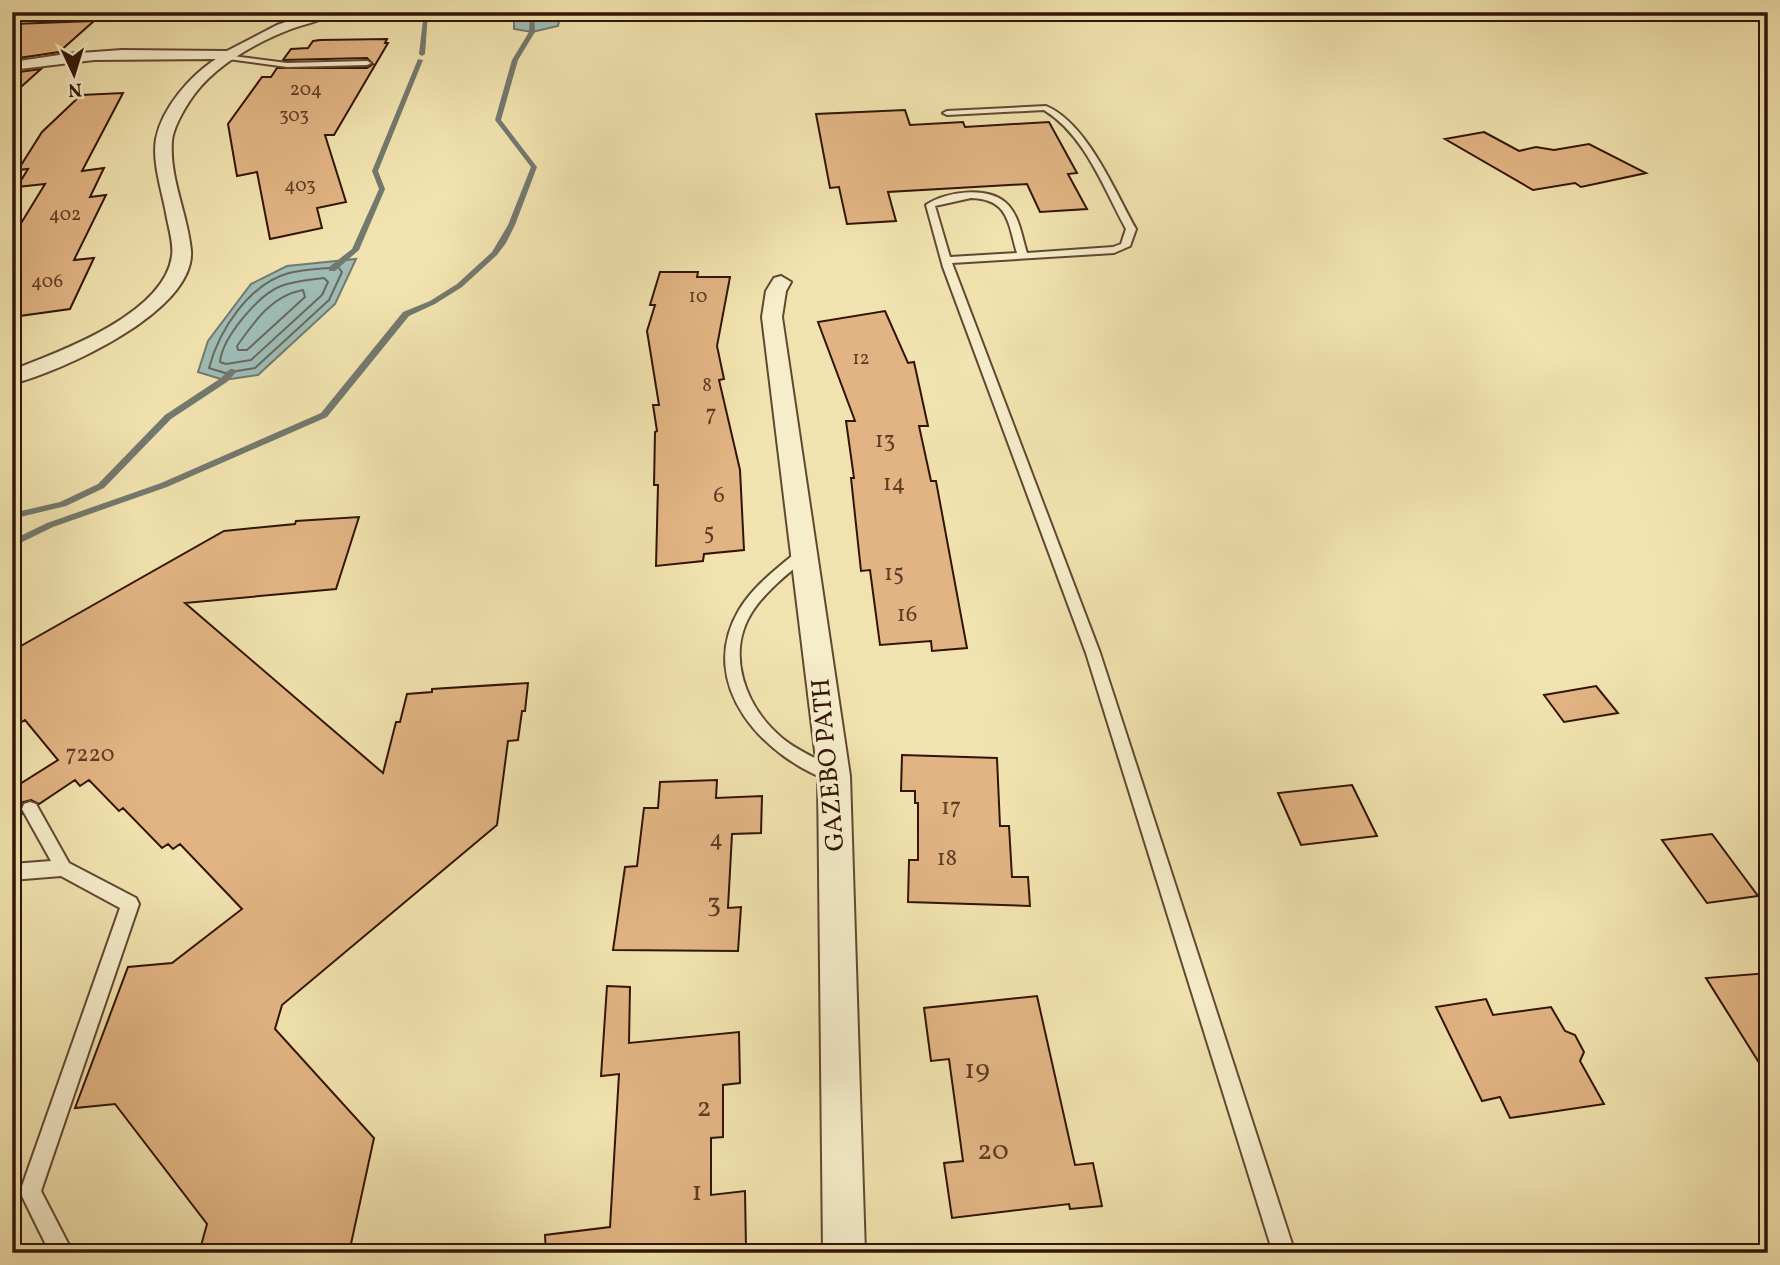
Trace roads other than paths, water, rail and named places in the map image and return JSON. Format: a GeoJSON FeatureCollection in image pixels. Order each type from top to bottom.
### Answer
{"type":"FeatureCollection","features":[{"type":"Feature","properties":{"kind":"street"},"geometry":{"type":"LineString","coordinates":[[12,377],[76,351],[116,330],[147,307],[171,284],[182,257],[164,140],[177,107],[194,85],[230,56],[267,35],[328,12]]}},
{"type":"Feature","properties":{"kind":"street"},"geometry":{"type":"LineString","coordinates":[[12,66],[57,59],[164,54],[230,56]]}},
{"type":"Feature","properties":{"kind":"street","name":"GAZEBO PATH"},"geometry":{"type":"LineString","coordinates":[[781,282],[776,291],[772,317],[834,776],[844,1253]]}},
{"type":"Feature","properties":{"kind":"lane"},"geometry":{"type":"LineString","coordinates":[[230,56],[287,65],[367,63]]}},
{"type":"Feature","properties":{"kind":"lane"},"geometry":{"type":"LineString","coordinates":[[946,260],[1114,250],[1125,246],[1131,229],[1073,128],[1051,110],[1046,108],[947,113]]}},
{"type":"Feature","properties":{"kind":"lane"},"geometry":{"type":"LineString","coordinates":[[1023,256],[1007,209],[995,198],[957,195],[930,205],[946,260],[1093,653],[1284,1253]]}},
{"type":"Feature","properties":{"kind":"lane"},"geometry":{"type":"LineString","coordinates":[[804,553],[772,580],[744,614],[733,646],[733,681],[752,719],[778,744],[834,776]]}},
{"type":"Feature","properties":{"kind":"lane"},"geometry":{"type":"LineString","coordinates":[[30,810],[63,868],[130,904],[30,1192],[62,1253]]}},
{"type":"Feature","properties":{"kind":"lane"},"geometry":{"type":"LineString","coordinates":[[12,872],[63,868]]}},
{"type":"Feature","properties":{"kind":"water"},"geometry":{"type":"Polygon","coordinates":[[[510,12],[561,12],[558,26],[532,32],[514,29],[514,18],[510,12]]]}},
{"type":"Feature","properties":{"kind":"water"},"geometry":{"type":"Polygon","coordinates":[[[356,259],[335,304],[258,375],[224,380],[198,372],[208,341],[251,284],[287,266],[356,259]]]}},
{"type":"Feature","properties":{"kind":"waterway"},"geometry":{"type":"LineString","coordinates":[[422,54],[426,12]]}},
{"type":"Feature","properties":{"kind":"waterway"},"geometry":{"type":"LineString","coordinates":[[12,544],[50,525],[164,485],[324,415],[406,314],[446,294],[484,265],[507,234],[534,167],[498,120],[515,60],[532,32],[532,12]]}},
{"type":"Feature","properties":{"kind":"waterway"},"geometry":{"type":"LineString","coordinates":[[332,269],[355,250],[382,189],[375,171],[420,60]]}},
{"type":"Feature","properties":{"kind":"waterway"},"geometry":{"type":"LineString","coordinates":[[12,516],[63,504],[101,486],[168,417],[224,380],[233,371]]}}]}
